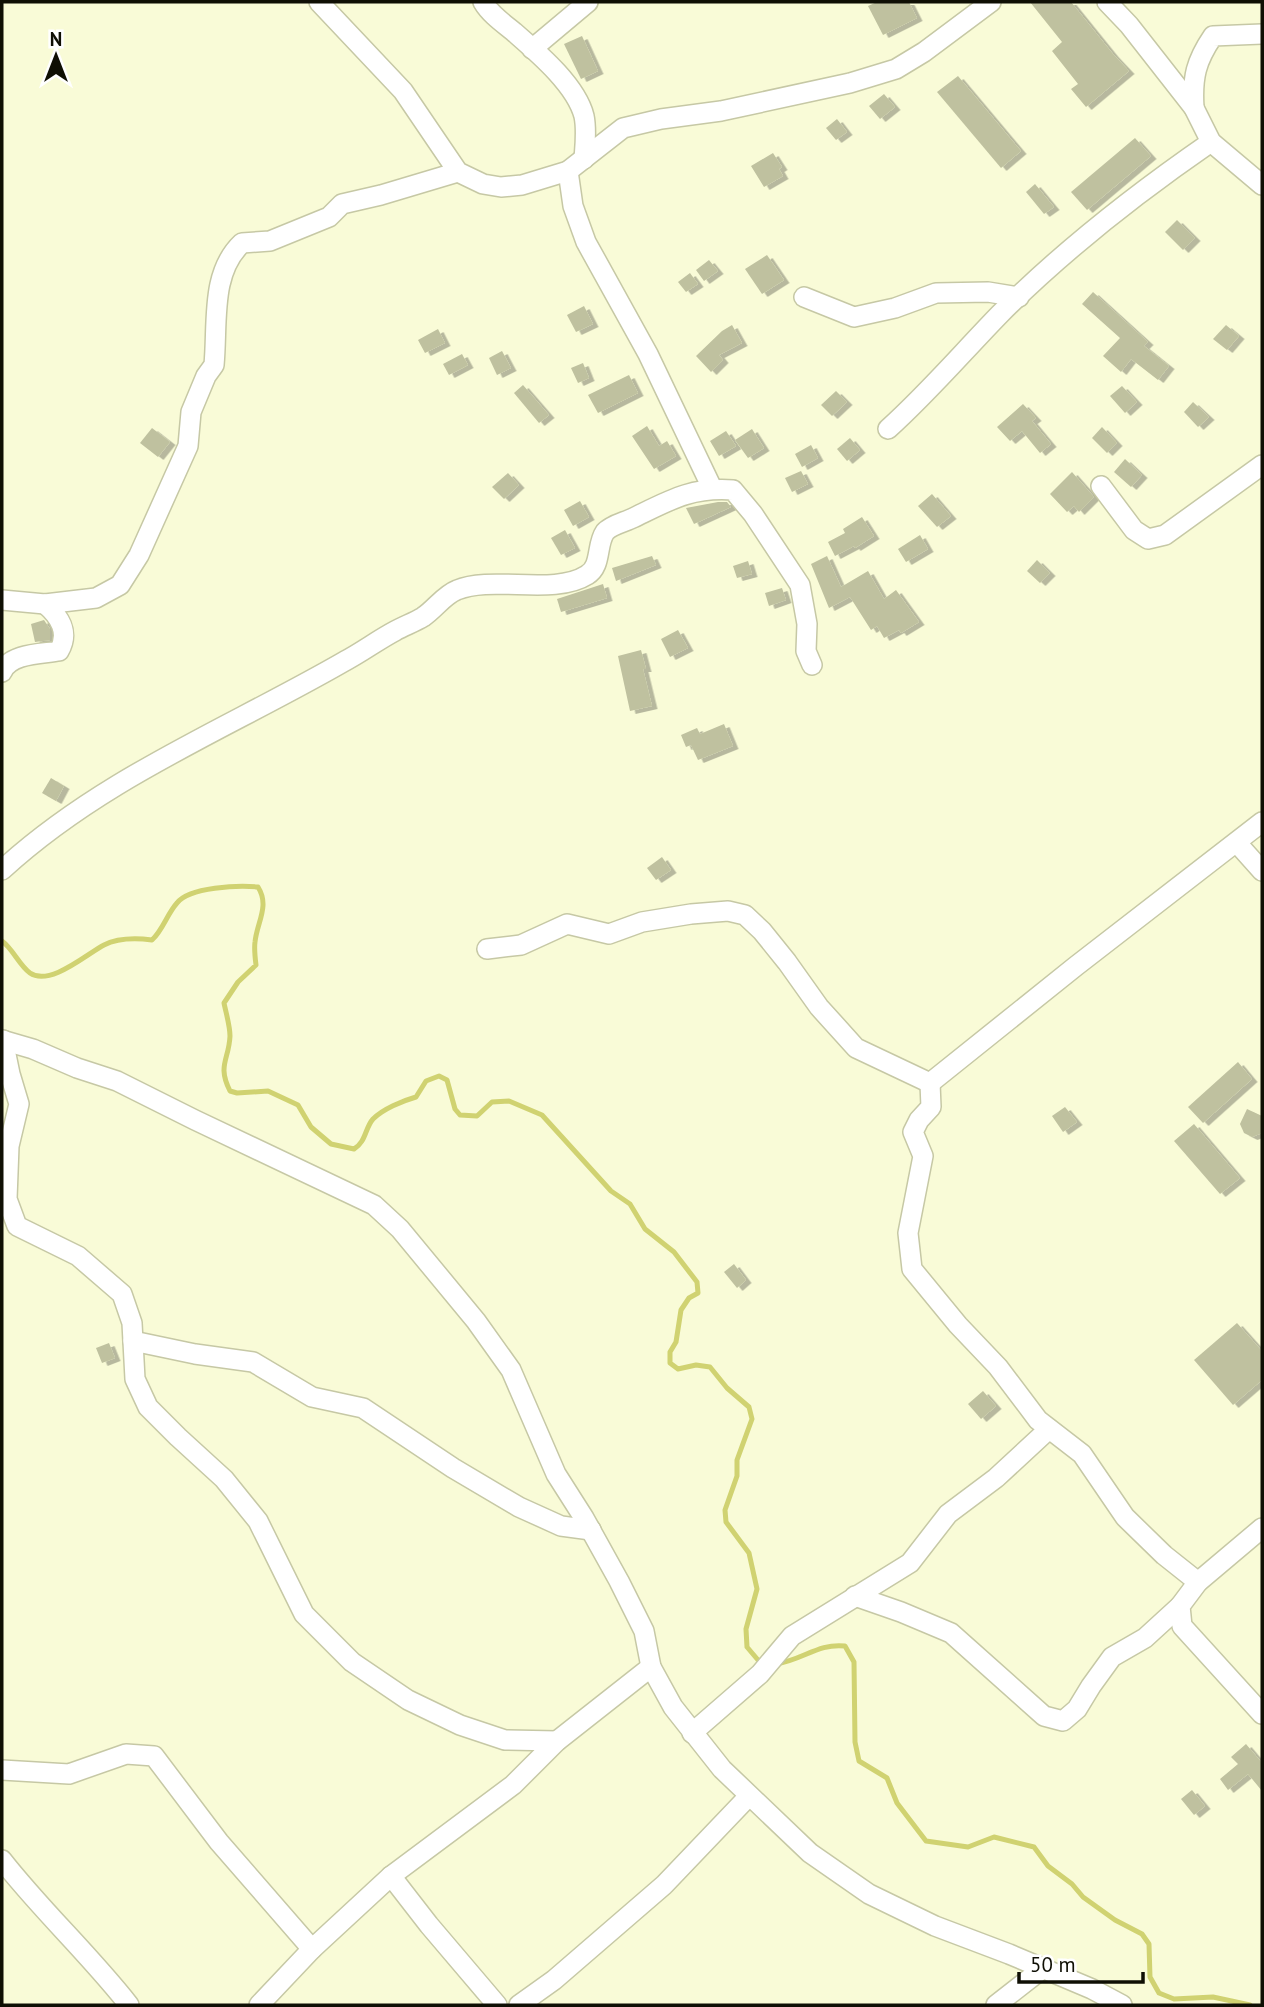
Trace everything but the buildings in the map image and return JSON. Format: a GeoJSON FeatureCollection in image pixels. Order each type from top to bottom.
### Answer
{"type":"FeatureCollection","features":[{"type":"Feature","properties":{"kind":"street"},"geometry":{"type":"LineString","coordinates":[[319,2],[403,91],[458,172],[483,184],[501,187],[522,185],[568,171],[623,128],[661,119],[721,111],[850,83],[896,69],[924,52],[990,2]]}},
{"type":"Feature","properties":{"kind":"street"},"geometry":{"type":"LineString","coordinates":[[483,2],[487,9],[564,81],[583,113],[586,128],[584,159]]}},
{"type":"Feature","properties":{"kind":"street"},"geometry":{"type":"LineString","coordinates":[[532,49],[588,2]]}},
{"type":"Feature","properties":{"kind":"street"},"geometry":{"type":"LineString","coordinates":[[1107,2],[1129,25],[1194,108],[1211,142],[1262,185]]}},
{"type":"Feature","properties":{"kind":"street"},"geometry":{"type":"LineString","coordinates":[[1194,108],[1192,84],[1200,54],[1213,36],[1262,34]]}},
{"type":"Feature","properties":{"kind":"street"},"geometry":{"type":"LineString","coordinates":[[888,429],[918,402],[1019,297],[1107,219],[1211,142]]}},
{"type":"Feature","properties":{"kind":"street"},"geometry":{"type":"LineString","coordinates":[[568,171],[573,206],[586,242],[648,354],[712,488]]}},
{"type":"Feature","properties":{"kind":"street"},"geometry":{"type":"LineString","coordinates":[[2,600],[45,604],[96,598],[120,584],[139,555],[188,446],[191,412],[206,376],[214,365],[218,284],[232,253],[242,243],[270,241],[329,217],[342,204],[458,172]]}},
{"type":"Feature","properties":{"kind":"street"},"geometry":{"type":"LineString","coordinates":[[804,297],[854,317],[895,308],[936,293],[988,292],[1019,297]]}},
{"type":"Feature","properties":{"kind":"street"},"geometry":{"type":"LineString","coordinates":[[1101,486],[1134,530],[1148,539],[1164,535],[1262,465]]}},
{"type":"Feature","properties":{"kind":"street"},"geometry":{"type":"LineString","coordinates":[[2,870],[108,790],[170,752],[347,661],[394,631],[423,617],[456,590],[484,585],[532,586],[566,582],[587,575],[596,566],[600,543],[607,530],[659,503],[712,488],[733,490],[753,514],[800,585],[807,624],[806,651],[812,665]]}},
{"type":"Feature","properties":{"kind":"street"},"geometry":{"type":"LineString","coordinates":[[2,671],[13,659],[60,651],[63,629],[58,615],[45,604]]}},
{"type":"Feature","properties":{"kind":"street"},"geometry":{"type":"LineString","coordinates":[[930,1083],[1262,822]]}},
{"type":"Feature","properties":{"kind":"street"},"geometry":{"type":"LineString","coordinates":[[1237,843],[1262,871]]}},
{"type":"Feature","properties":{"kind":"street"},"geometry":{"type":"LineString","coordinates":[[487,949],[520,945],[566,924],[609,933],[642,922],[691,914],[728,911],[745,915],[762,931],[819,1007],[856,1048],[930,1083]]}},
{"type":"Feature","properties":{"kind":"street"},"geometry":{"type":"LineString","coordinates":[[557,1741],[505,1741],[460,1725],[408,1700],[352,1662],[304,1614],[258,1521],[224,1479],[148,1407],[135,1379],[132,1323],[122,1294],[78,1256],[17,1226],[7,1199],[9,1146],[19,1104],[3,1040],[117,1081],[194,1121],[374,1205],[408,1239],[476,1321],[511,1370],[556,1474],[620,1581],[644,1631],[651,1667],[673,1707],[692,1733],[749,1796],[810,1853],[869,1894],[935,1926],[1092,1989],[1122,2005]]}},
{"type":"Feature","properties":{"kind":"street"},"geometry":{"type":"LineString","coordinates":[[930,1083],[931,1107],[919,1120],[913,1132],[923,1156],[908,1233],[912,1269],[958,1325],[998,1367],[1038,1420],[1082,1454],[1125,1517],[1164,1555],[1198,1582]]}},
{"type":"Feature","properties":{"kind":"street"},"geometry":{"type":"LineString","coordinates":[[133,1341],[195,1354],[253,1362],[312,1397],[363,1408],[453,1468],[519,1507],[561,1526],[591,1530]]}},
{"type":"Feature","properties":{"kind":"street"},"geometry":{"type":"LineString","coordinates":[[692,1733],[760,1674],[792,1636],[910,1563],[948,1514],[996,1478],[1049,1429]]}},
{"type":"Feature","properties":{"kind":"street"},"geometry":{"type":"LineString","coordinates":[[855,1596],[951,1633],[1044,1716],[1063,1721],[1077,1709],[1112,1657],[1145,1638],[1180,1606],[1198,1582],[1262,1528]]}},
{"type":"Feature","properties":{"kind":"street"},"geometry":{"type":"LineString","coordinates":[[1180,1606],[1182,1626],[1262,1714]]}},
{"type":"Feature","properties":{"kind":"street"},"geometry":{"type":"LineString","coordinates":[[259,2005],[312,1949],[391,1876],[513,1785],[557,1741],[651,1667]]}},
{"type":"Feature","properties":{"kind":"street"},"geometry":{"type":"LineString","coordinates":[[2,1770],[69,1774],[126,1755],[154,1756],[219,1842],[312,1949]]}},
{"type":"Feature","properties":{"kind":"street"},"geometry":{"type":"LineString","coordinates":[[519,2005],[554,1980],[664,1885],[749,1796]]}},
{"type":"Feature","properties":{"kind":"street"},"geometry":{"type":"LineString","coordinates":[[2,1860],[24,1889],[101,1969],[129,2005]]}},
{"type":"Feature","properties":{"kind":"street"},"geometry":{"type":"LineString","coordinates":[[391,1876],[497,2005]]}},
{"type":"Feature","properties":{"kind":"street"},"geometry":{"type":"LineString","coordinates":[[996,2005],[1042,1969]]}},
{"type":"Feature","properties":{"kind":"waterway"},"geometry":{"type":"LineString","coordinates":[[2,941],[30,973],[48,976],[109,943],[127,939],[152,940],[177,903],[192,893],[227,887],[258,887],[263,907],[255,942],[256,965],[238,982],[224,1003],[230,1036],[224,1075],[230,1091],[268,1091],[298,1105],[311,1127],[331,1144],[354,1149],[361,1143],[370,1123],[377,1115],[416,1097],[426,1081],[439,1076],[447,1080],[455,1109],[460,1115],[477,1116],[492,1102],[509,1101],[542,1115],[611,1191],[630,1204],[645,1229],[674,1252],[697,1282],[698,1293],[689,1298],[681,1310],[676,1342],[670,1352],[670,1363],[678,1369],[696,1365],[710,1367],[727,1388],[749,1407],[752,1419],[737,1460],[737,1476],[725,1510],[726,1522],[749,1553],[757,1589],[746,1629],[747,1647],[758,1660],[763,1661]]}},
{"type":"Feature","properties":{"kind":"waterway"},"geometry":{"type":"LineString","coordinates":[[776,1664],[818,1649],[845,1646],[854,1662],[855,1742],[859,1761],[887,1778],[897,1803],[926,1841],[968,1847],[994,1837],[1034,1847],[1048,1866],[1072,1884],[1083,1897],[1115,1920],[1142,1934],[1149,1944],[1150,1977],[1159,1993],[1174,1999],[1213,1997],[1250,2005]]}}]}
